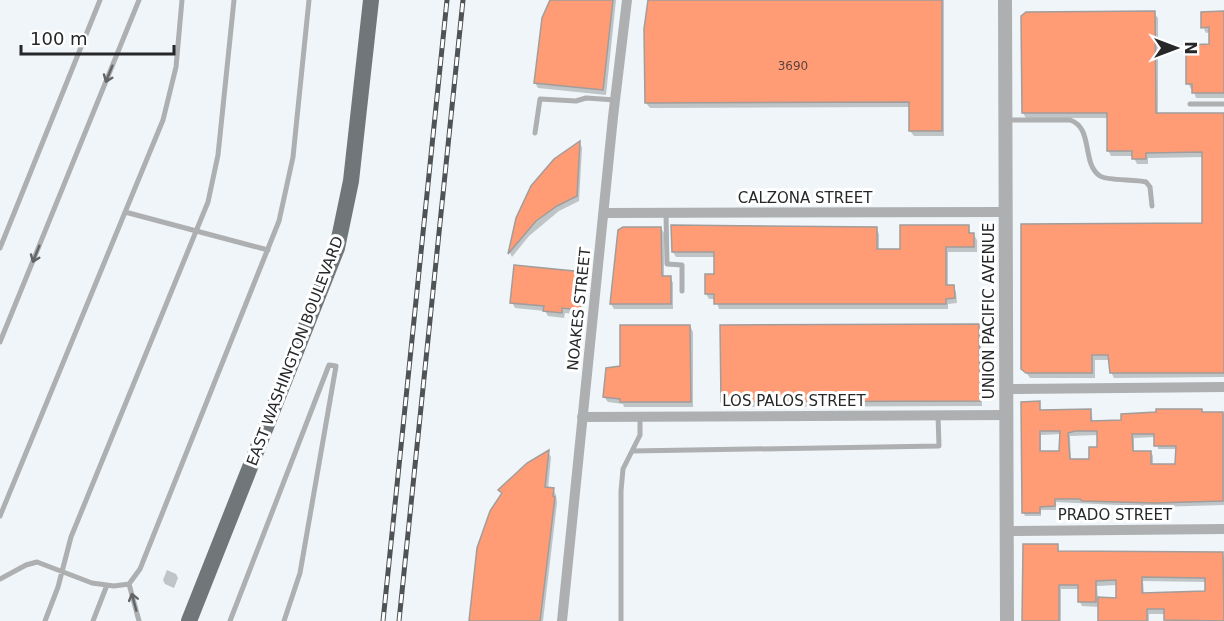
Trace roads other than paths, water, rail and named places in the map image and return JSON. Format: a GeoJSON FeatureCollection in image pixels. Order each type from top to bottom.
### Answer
{"type":"FeatureCollection","features":[{"type":"Feature","properties":{"kind":"main road","name":"EAST WASHINGTON BOULEVARD"},"geometry":{"type":"LineString","coordinates":[[189,621],[337,248],[351,181],[371,0]]}},
{"type":"Feature","properties":{"kind":"street","name":"NOAKES STREET"},"geometry":{"type":"LineString","coordinates":[[562,621],[627,0]]}},
{"type":"Feature","properties":{"kind":"street","name":"UNION PACIFIC AVENUE"},"geometry":{"type":"LineString","coordinates":[[1005,0],[1007,621]]}},
{"type":"Feature","properties":{"kind":"street","name":"CALZONA STREET"},"geometry":{"type":"LineString","coordinates":[[604,213],[1005,213]]}},
{"type":"Feature","properties":{"kind":"street"},"geometry":{"type":"LineString","coordinates":[[1006,389],[1224,387]]}},
{"type":"Feature","properties":{"kind":"street","name":"LOS PALOS STREET"},"geometry":{"type":"LineString","coordinates":[[582,417],[1006,415]]}},
{"type":"Feature","properties":{"kind":"street","name":"PRADO STREET"},"geometry":{"type":"LineString","coordinates":[[1007,531],[1224,529]]}},
{"type":"Feature","properties":{"kind":"lane"},"geometry":{"type":"LineString","coordinates":[[0,248],[100,0]]}},
{"type":"Feature","properties":{"kind":"lane"},"geometry":{"type":"LineString","coordinates":[[0,342],[139,0]]}},
{"type":"Feature","properties":{"kind":"lane"},"geometry":{"type":"LineString","coordinates":[[0,516],[163,120],[176,67],[182,0]]}},
{"type":"Feature","properties":{"kind":"lane"},"geometry":{"type":"LineString","coordinates":[[45,621],[58,587],[70,537],[208,202],[216,167],[234,0]]}},
{"type":"Feature","properties":{"kind":"lane"},"geometry":{"type":"LineString","coordinates":[[129,584],[140,569],[279,221],[293,157],[309,0]]}},
{"type":"Feature","properties":{"kind":"lane"},"geometry":{"type":"LineString","coordinates":[[535,133],[540,99],[616,100]]}},
{"type":"Feature","properties":{"kind":"lane"},"geometry":{"type":"LineString","coordinates":[[1190,104],[1224,104]]}},
{"type":"Feature","properties":{"kind":"lane"},"geometry":{"type":"LineString","coordinates":[[1005,120],[1070,120],[1077,123],[1082,129],[1096,172],[1104,177],[1146,182],[1150,187],[1152,206]]}},
{"type":"Feature","properties":{"kind":"lane"},"geometry":{"type":"LineString","coordinates":[[125,212],[268,250]]}},
{"type":"Feature","properties":{"kind":"lane"},"geometry":{"type":"LineString","coordinates":[[666,213],[667,264],[682,264],[681,291]]}},
{"type":"Feature","properties":{"kind":"lane"},"geometry":{"type":"LineString","coordinates":[[231,621],[329,365],[336,366],[306,546],[300,573],[284,621]]}},
{"type":"Feature","properties":{"kind":"lane"},"geometry":{"type":"LineString","coordinates":[[632,450],[939,446],[938,415]]}},
{"type":"Feature","properties":{"kind":"lane"},"geometry":{"type":"LineString","coordinates":[[621,621],[623,469],[640,435],[640,417]]}},
{"type":"Feature","properties":{"kind":"lane"},"geometry":{"type":"LineString","coordinates":[[0,579],[26,565],[37,562],[84,580],[107,585],[129,584]]}},
{"type":"Feature","properties":{"kind":"lane"},"geometry":{"type":"LineString","coordinates":[[129,584],[139,621]]}},
{"type":"Feature","properties":{"kind":"lane"},"geometry":{"type":"LineString","coordinates":[[93,621],[107,585]]}},
{"type":"Feature","properties":{"kind":"railway"},"geometry":{"type":"LineString","coordinates":[[383,621],[447,0]]}},
{"type":"Feature","properties":{"kind":"railway"},"geometry":{"type":"LineString","coordinates":[[399,621],[463,0]]}}]}
